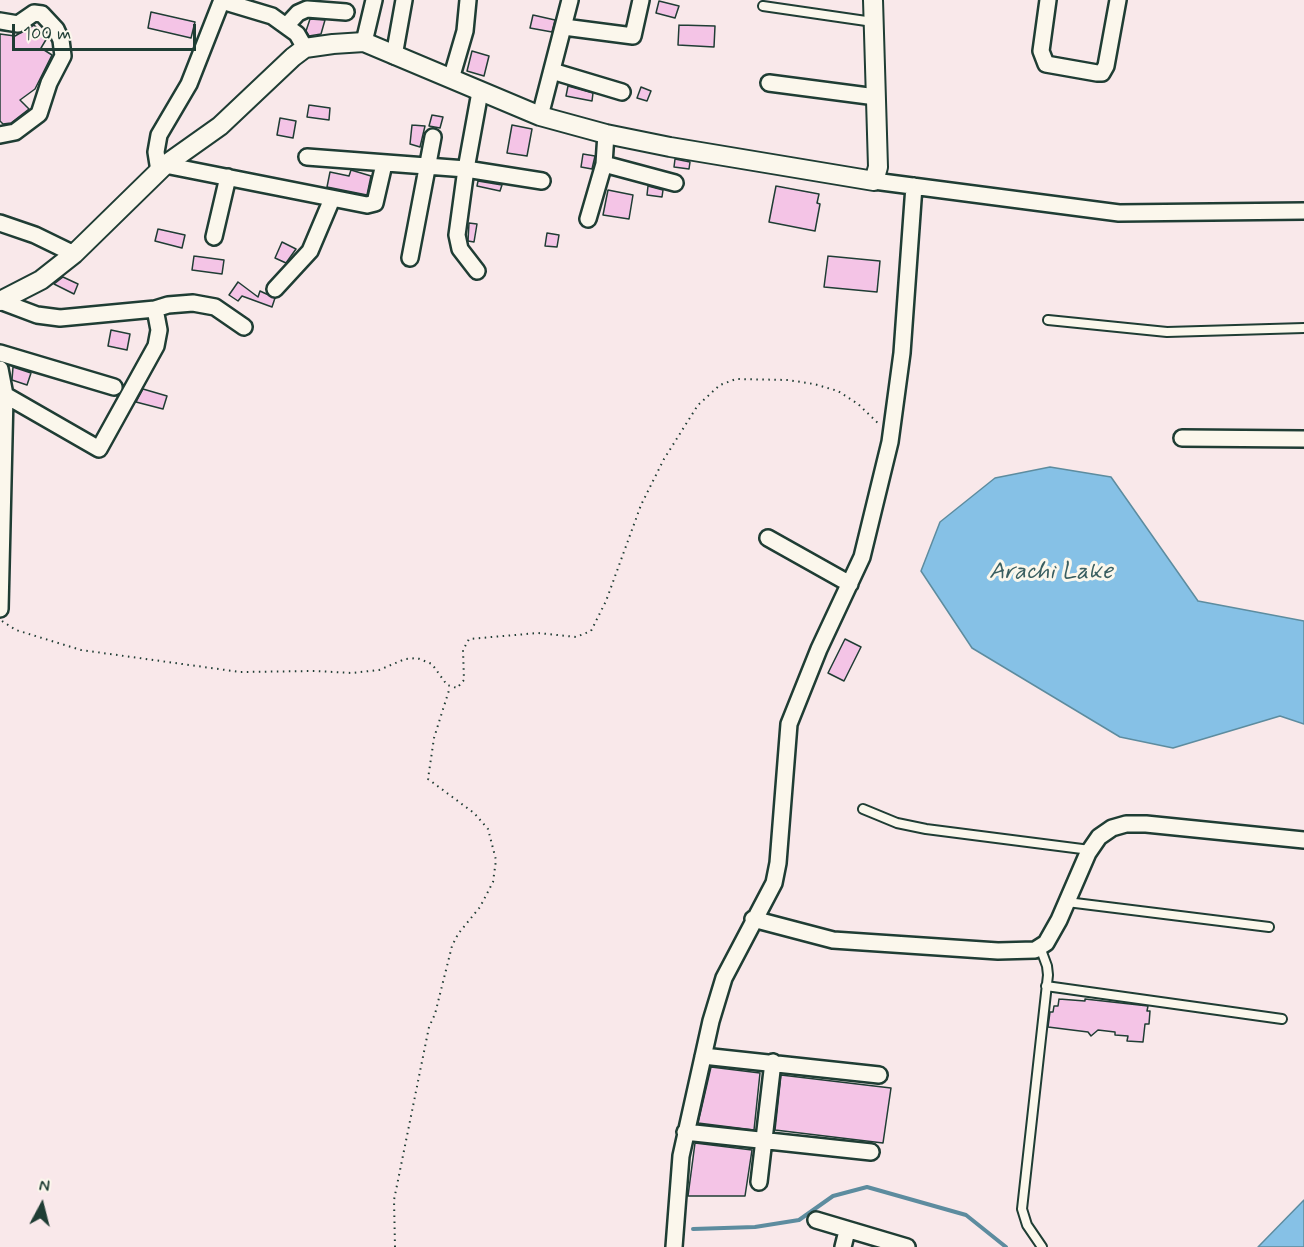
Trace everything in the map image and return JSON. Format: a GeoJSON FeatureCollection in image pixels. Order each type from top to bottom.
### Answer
{"type":"FeatureCollection","features":[{"type":"Feature","properties":{"kind":"street"},"geometry":{"type":"LineString","coordinates":[[364,42],[374,0]]}},
{"type":"Feature","properties":{"kind":"street"},"geometry":{"type":"LineString","coordinates":[[394,56],[404,0]]}},
{"type":"Feature","properties":{"kind":"street"},"geometry":{"type":"LineString","coordinates":[[451,79],[465,32],[468,0]]}},
{"type":"Feature","properties":{"kind":"street"},"geometry":{"type":"LineString","coordinates":[[540,116],[570,0]]}},
{"type":"Feature","properties":{"kind":"street"},"geometry":{"type":"LineString","coordinates":[[564,27],[633,36],[641,0]]}},
{"type":"Feature","properties":{"kind":"street"},"geometry":{"type":"LineString","coordinates":[[873,0],[878,166],[874,181]]}},
{"type":"Feature","properties":{"kind":"street"},"geometry":{"type":"LineString","coordinates":[[1048,0],[1041,51],[1046,64],[1102,73],[1106,66],[1118,0]]}},
{"type":"Feature","properties":{"kind":"street"},"geometry":{"type":"LineString","coordinates":[[162,168],[156,152],[159,135],[189,84],[222,1],[272,16],[297,34],[305,48]]}},
{"type":"Feature","properties":{"kind":"street"},"geometry":{"type":"LineString","coordinates":[[286,26],[298,13],[307,9],[346,12]]}},
{"type":"Feature","properties":{"kind":"street"},"geometry":{"type":"LineString","coordinates":[[0,21],[18,24],[34,13],[42,14],[56,29],[61,40],[63,56],[49,83],[39,114],[15,132],[0,135]]}},
{"type":"Feature","properties":{"kind":"street"},"geometry":{"type":"LineString","coordinates":[[0,301],[41,280],[74,254],[162,168],[220,126],[305,48],[364,42],[540,116],[606,134],[669,147],[874,181],[1119,213],[1304,211]]}},
{"type":"Feature","properties":{"kind":"street"},"geometry":{"type":"LineString","coordinates":[[552,71],[622,92]]}},
{"type":"Feature","properties":{"kind":"street"},"geometry":{"type":"LineString","coordinates":[[769,83],[876,97]]}},
{"type":"Feature","properties":{"kind":"street"},"geometry":{"type":"LineString","coordinates":[[477,271],[458,243],[466,169],[480,92]]}},
{"type":"Feature","properties":{"kind":"street"},"geometry":{"type":"LineString","coordinates":[[588,219],[604,164],[606,134]]}},
{"type":"Feature","properties":{"kind":"street"},"geometry":{"type":"LineString","coordinates":[[410,258],[433,137]]}},
{"type":"Feature","properties":{"kind":"street"},"geometry":{"type":"LineString","coordinates":[[307,157],[466,169],[542,181]]}},
{"type":"Feature","properties":{"kind":"street"},"geometry":{"type":"LineString","coordinates":[[162,168],[228,177],[367,205],[375,203],[384,164]]}},
{"type":"Feature","properties":{"kind":"street"},"geometry":{"type":"LineString","coordinates":[[604,164],[675,183]]}},
{"type":"Feature","properties":{"kind":"street"},"geometry":{"type":"LineString","coordinates":[[214,237],[228,177]]}},
{"type":"Feature","properties":{"kind":"street"},"geometry":{"type":"LineString","coordinates":[[674,1247],[685,1132],[724,978],[753,919],[774,883],[778,863],[789,724],[819,649],[850,584],[872,522],[891,435],[904,331],[914,186]]}},
{"type":"Feature","properties":{"kind":"street"},"geometry":{"type":"LineString","coordinates":[[275,290],[310,251],[332,199]]}},
{"type":"Feature","properties":{"kind":"street"},"geometry":{"type":"LineString","coordinates":[[0,223],[35,235],[74,254]]}},
{"type":"Feature","properties":{"kind":"street"},"geometry":{"type":"LineString","coordinates":[[0,301],[37,315],[60,318],[156,309],[168,305],[193,303],[215,307],[244,327]]}},
{"type":"Feature","properties":{"kind":"street"},"geometry":{"type":"LineString","coordinates":[[5,395],[99,449],[156,346],[159,330],[156,309]]}},
{"type":"Feature","properties":{"kind":"street"},"geometry":{"type":"LineString","coordinates":[[0,353],[114,387]]}},
{"type":"Feature","properties":{"kind":"street"},"geometry":{"type":"LineString","coordinates":[[0,369],[5,395],[0,609]]}},
{"type":"Feature","properties":{"kind":"street"},"geometry":{"type":"LineString","coordinates":[[1182,438],[1304,440]]}},
{"type":"Feature","properties":{"kind":"street"},"geometry":{"type":"LineString","coordinates":[[768,538],[850,584]]}},
{"type":"Feature","properties":{"kind":"street"},"geometry":{"type":"LineString","coordinates":[[753,919],[833,940],[998,951],[1035,950],[1046,943],[1090,850],[1099,837],[1112,828],[1126,824],[1304,840]]}},
{"type":"Feature","properties":{"kind":"street"},"geometry":{"type":"LineString","coordinates":[[703,1056],[773,1062],[879,1076]]}},
{"type":"Feature","properties":{"kind":"street"},"geometry":{"type":"LineString","coordinates":[[759,1182],[773,1062]]}},
{"type":"Feature","properties":{"kind":"street"},"geometry":{"type":"LineString","coordinates":[[685,1132],[871,1152]]}},
{"type":"Feature","properties":{"kind":"street"},"geometry":{"type":"LineString","coordinates":[[816,1220],[907,1247]]}},
{"type":"Feature","properties":{"kind":"street"},"geometry":{"type":"LineString","coordinates":[[843,1247],[848,1231]]}},
{"type":"Feature","properties":{"kind":"lane"},"geometry":{"type":"LineString","coordinates":[[763,6],[873,22]]}},
{"type":"Feature","properties":{"kind":"lane"},"geometry":{"type":"LineString","coordinates":[[1048,320],[1167,332],[1304,328]]}},
{"type":"Feature","properties":{"kind":"lane"},"geometry":{"type":"LineString","coordinates":[[863,809],[897,823],[926,829],[1090,850]]}},
{"type":"Feature","properties":{"kind":"lane"},"geometry":{"type":"LineString","coordinates":[[1067,902],[1269,927]]}},
{"type":"Feature","properties":{"kind":"lane"},"geometry":{"type":"LineString","coordinates":[[1040,947],[1047,966],[1046,986],[1022,1209],[1027,1225],[1042,1247]]}},
{"type":"Feature","properties":{"kind":"lane"},"geometry":{"type":"LineString","coordinates":[[1046,986],[1282,1019]]}},
{"type":"Feature","properties":{"kind":"path"},"geometry":{"type":"LineString","coordinates":[[0,620],[16,630],[81,650],[240,672],[315,670],[352,673],[379,670],[405,659],[417,658],[432,664],[450,687],[457,688],[464,680],[463,650],[469,639],[538,633],[576,637],[591,631],[606,601],[630,531],[664,459],[698,405],[720,385],[736,379],[788,380],[838,391],[858,404],[891,435]]}},
{"type":"Feature","properties":{"kind":"path"},"geometry":{"type":"LineString","coordinates":[[395,1247],[394,1200],[429,1026],[435,1014],[452,946],[458,934],[480,907],[493,882],[496,860],[488,829],[474,813],[428,779],[434,738],[450,687]]}},
{"type":"Feature","properties":{"kind":"water","name":"Arachi Lake"},"geometry":{"type":"Polygon","coordinates":[[[1050,467],[1111,477],[1198,601],[1304,621],[1304,724],[1280,716],[1173,748],[1120,737],[972,648],[921,571],[940,522],[995,478],[1050,467]]]}},
{"type":"Feature","properties":{"kind":"water"},"geometry":{"type":"Polygon","coordinates":[[[1304,1200],[1304,1247],[1258,1247],[1304,1200]]]}},
{"type":"Feature","properties":{"kind":"building"},"geometry":{"type":"Polygon","coordinates":[[[659,1],[679,6],[675,18],[656,13],[659,1]]]}},
{"type":"Feature","properties":{"kind":"building"},"geometry":{"type":"Polygon","coordinates":[[[151,12],[195,22],[191,38],[148,28],[151,12]]]}},
{"type":"Feature","properties":{"kind":"building"},"geometry":{"type":"Polygon","coordinates":[[[533,15],[555,20],[552,32],[530,28],[533,15]]]}},
{"type":"Feature","properties":{"kind":"building"},"geometry":{"type":"Polygon","coordinates":[[[310,19],[325,20],[321,34],[309,36],[306,31],[310,19]]]}},
{"type":"Feature","properties":{"kind":"building"},"geometry":{"type":"Polygon","coordinates":[[[34,25],[47,38],[41,48],[52,55],[35,89],[20,100],[29,109],[11,123],[3,124],[0,121],[0,34],[15,36],[34,25]]]}},
{"type":"Feature","properties":{"kind":"building"},"geometry":{"type":"Polygon","coordinates":[[[679,25],[715,26],[714,47],[678,45],[679,25]]]}},
{"type":"Feature","properties":{"kind":"building"},"geometry":{"type":"Polygon","coordinates":[[[472,51],[489,56],[484,76],[467,71],[472,51]]]}},
{"type":"Feature","properties":{"kind":"building"},"geometry":{"type":"Polygon","coordinates":[[[568,86],[593,93],[592,101],[566,96],[568,86]]]}},
{"type":"Feature","properties":{"kind":"building"},"geometry":{"type":"Polygon","coordinates":[[[641,87],[651,91],[647,101],[637,98],[641,87]]]}},
{"type":"Feature","properties":{"kind":"building"},"geometry":{"type":"Polygon","coordinates":[[[309,105],[330,108],[329,120],[307,117],[309,105]]]}},
{"type":"Feature","properties":{"kind":"building"},"geometry":{"type":"Polygon","coordinates":[[[432,115],[443,117],[440,128],[429,126],[432,115]]]}},
{"type":"Feature","properties":{"kind":"building"},"geometry":{"type":"Polygon","coordinates":[[[280,118],[296,121],[293,138],[277,135],[280,118]]]}},
{"type":"Feature","properties":{"kind":"building"},"geometry":{"type":"Polygon","coordinates":[[[412,125],[425,126],[420,147],[410,144],[412,125]]]}},
{"type":"Feature","properties":{"kind":"building"},"geometry":{"type":"Polygon","coordinates":[[[512,125],[532,129],[527,156],[507,153],[512,125]]]}},
{"type":"Feature","properties":{"kind":"building"},"geometry":{"type":"Polygon","coordinates":[[[583,154],[595,156],[592,169],[581,167],[583,154]]]}},
{"type":"Feature","properties":{"kind":"building"},"geometry":{"type":"Polygon","coordinates":[[[675,159],[690,162],[689,169],[674,167],[675,159]]]}},
{"type":"Feature","properties":{"kind":"building"},"geometry":{"type":"Polygon","coordinates":[[[351,170],[371,176],[367,195],[327,187],[330,172],[349,176],[351,170]]]}},
{"type":"Feature","properties":{"kind":"building"},"geometry":{"type":"Polygon","coordinates":[[[478,181],[502,185],[500,191],[477,186],[478,181]]]}},
{"type":"Feature","properties":{"kind":"building"},"geometry":{"type":"Polygon","coordinates":[[[648,186],[663,190],[662,197],[647,195],[648,186]]]}},
{"type":"Feature","properties":{"kind":"building"},"geometry":{"type":"Polygon","coordinates":[[[776,186],[819,194],[817,203],[820,204],[815,231],[769,222],[776,186]]]}},
{"type":"Feature","properties":{"kind":"building"},"geometry":{"type":"Polygon","coordinates":[[[608,190],[633,195],[629,219],[603,215],[608,190]]]}},
{"type":"Feature","properties":{"kind":"building"},"geometry":{"type":"Polygon","coordinates":[[[469,223],[477,224],[474,242],[468,241],[469,223]]]}},
{"type":"Feature","properties":{"kind":"building"},"geometry":{"type":"Polygon","coordinates":[[[158,229],[185,235],[182,248],[155,241],[158,229]]]}},
{"type":"Feature","properties":{"kind":"building"},"geometry":{"type":"Polygon","coordinates":[[[547,233],[559,235],[557,247],[545,246],[547,233]]]}},
{"type":"Feature","properties":{"kind":"building"},"geometry":{"type":"Polygon","coordinates":[[[282,242],[296,249],[286,263],[275,258],[282,242]]]}},
{"type":"Feature","properties":{"kind":"building"},"geometry":{"type":"Polygon","coordinates":[[[194,256],[224,260],[222,274],[192,270],[194,256]]]}},
{"type":"Feature","properties":{"kind":"building"},"geometry":{"type":"Polygon","coordinates":[[[828,256],[880,261],[877,292],[824,287],[828,256]]]}},
{"type":"Feature","properties":{"kind":"building"},"geometry":{"type":"Polygon","coordinates":[[[63,277],[78,284],[74,294],[54,284],[63,277]]]}},
{"type":"Feature","properties":{"kind":"building"},"geometry":{"type":"Polygon","coordinates":[[[238,282],[258,297],[260,291],[275,298],[272,307],[242,296],[238,301],[229,295],[238,282]]]}},
{"type":"Feature","properties":{"kind":"building"},"geometry":{"type":"Polygon","coordinates":[[[111,330],[130,334],[127,350],[108,346],[111,330]]]}},
{"type":"Feature","properties":{"kind":"building"},"geometry":{"type":"Polygon","coordinates":[[[13,367],[31,373],[27,385],[12,380],[13,367]]]}},
{"type":"Feature","properties":{"kind":"building"},"geometry":{"type":"Polygon","coordinates":[[[143,389],[167,396],[163,409],[136,402],[143,389]]]}},
{"type":"Feature","properties":{"kind":"building"},"geometry":{"type":"Polygon","coordinates":[[[845,639],[861,647],[844,681],[828,673],[845,639]]]}},
{"type":"Feature","properties":{"kind":"building"},"geometry":{"type":"Polygon","coordinates":[[[1059,999],[1085,1001],[1085,999],[1148,1006],[1149,1024],[1145,1024],[1143,1042],[1127,1041],[1128,1036],[1115,1035],[1115,1032],[1098,1030],[1091,1036],[1088,1032],[1048,1027],[1050,1012],[1053,1012],[1054,1006],[1058,1006],[1059,999]]]}},
{"type":"Feature","properties":{"kind":"building"},"geometry":{"type":"Polygon","coordinates":[[[711,1067],[760,1073],[754,1130],[698,1123],[711,1067]]]}},
{"type":"Feature","properties":{"kind":"building"},"geometry":{"type":"Polygon","coordinates":[[[781,1075],[891,1088],[883,1143],[775,1130],[781,1075]]]}},
{"type":"Feature","properties":{"kind":"building"},"geometry":{"type":"Polygon","coordinates":[[[695,1143],[752,1150],[745,1196],[688,1196],[695,1143]]]}},
{"type":"Feature","properties":{"kind":"waterway"},"geometry":{"type":"LineString","coordinates":[[693,1229],[755,1227],[799,1220],[833,1196],[867,1187],[966,1215],[1006,1247]]}}]}
